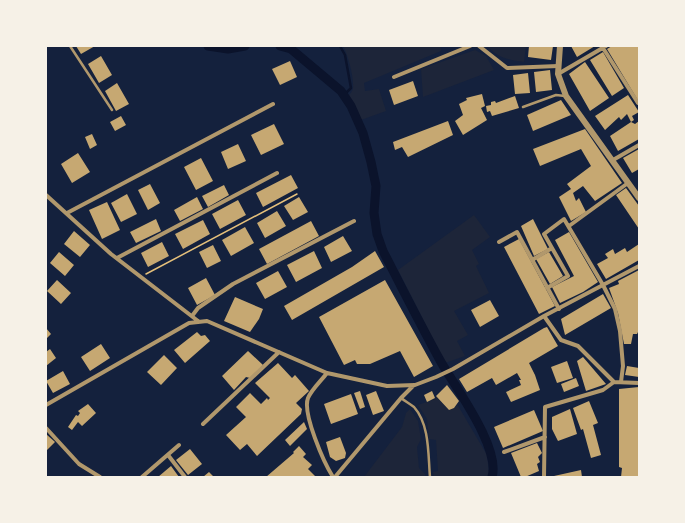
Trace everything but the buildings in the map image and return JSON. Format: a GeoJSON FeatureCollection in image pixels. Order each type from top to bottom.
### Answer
{"type":"FeatureCollection","features":[{"type":"Feature","properties":{"kind":"street"},"geometry":{"type":"LineString","coordinates":[[394,77],[470,46]]}},
{"type":"Feature","properties":{"kind":"street"},"geometry":{"type":"LineString","coordinates":[[478,46],[507,68],[558,66]]}},
{"type":"Feature","properties":{"kind":"street"},"geometry":{"type":"LineString","coordinates":[[560,46],[558,74],[566,96],[639,198]]}},
{"type":"Feature","properties":{"kind":"street"},"geometry":{"type":"LineString","coordinates":[[558,74],[604,47],[638,102]]}},
{"type":"Feature","properties":{"kind":"street"},"geometry":{"type":"LineString","coordinates":[[67,213],[274,104]]}},
{"type":"Feature","properties":{"kind":"street"},"geometry":{"type":"LineString","coordinates":[[613,160],[639,145]]}},
{"type":"Feature","properties":{"kind":"street"},"geometry":{"type":"LineString","coordinates":[[117,258],[277,173]]}},
{"type":"Feature","properties":{"kind":"street"},"geometry":{"type":"LineString","coordinates":[[569,226],[628,182]]}},
{"type":"Feature","properties":{"kind":"street"},"geometry":{"type":"LineString","coordinates":[[46,195],[117,258],[198,321]]}},
{"type":"Feature","properties":{"kind":"street"},"geometry":{"type":"LineString","coordinates":[[547,288],[568,276],[544,234],[564,220],[569,226],[603,285],[614,309],[620,331],[623,366],[620,382]]}},
{"type":"Feature","properties":{"kind":"street"},"geometry":{"type":"LineString","coordinates":[[192,316],[198,308],[233,284],[354,221]]}},
{"type":"Feature","properties":{"kind":"street"},"geometry":{"type":"LineString","coordinates":[[499,242],[517,232],[559,309]]}},
{"type":"Feature","properties":{"kind":"street"},"geometry":{"type":"LineString","coordinates":[[532,260],[552,248]]}},
{"type":"Feature","properties":{"kind":"street"},"geometry":{"type":"LineString","coordinates":[[47,403],[189,323],[198,321],[207,321],[327,373],[387,386],[415,385],[453,369],[544,316],[639,266]]}},
{"type":"Feature","properties":{"kind":"street"},"geometry":{"type":"LineString","coordinates":[[544,316],[561,340],[578,346],[614,382]]}},
{"type":"Feature","properties":{"kind":"street"},"geometry":{"type":"LineString","coordinates":[[203,424],[279,352]]}},
{"type":"Feature","properties":{"kind":"street"},"geometry":{"type":"LineString","coordinates":[[327,373],[308,398],[306,408],[326,466],[334,477],[400,398],[415,385]]}},
{"type":"Feature","properties":{"kind":"street"},"geometry":{"type":"LineString","coordinates":[[544,477],[545,407],[602,390],[614,382],[639,383]]}},
{"type":"Feature","properties":{"kind":"street"},"geometry":{"type":"LineString","coordinates":[[46,428],[79,464],[100,477]]}},
{"type":"Feature","properties":{"kind":"street"},"geometry":{"type":"LineString","coordinates":[[504,452],[544,437]]}},
{"type":"Feature","properties":{"kind":"street"},"geometry":{"type":"LineString","coordinates":[[142,477],[179,445]]}},
{"type":"Feature","properties":{"kind":"street"},"geometry":{"type":"LineString","coordinates":[[168,455],[185,477]]}},
{"type":"Feature","properties":{"kind":"lane"},"geometry":{"type":"LineString","coordinates":[[70,46],[112,110]]}},
{"type":"Feature","properties":{"kind":"lane"},"geometry":{"type":"LineString","coordinates":[[523,107],[556,95],[566,96]]}},
{"type":"Feature","properties":{"kind":"lane"},"geometry":{"type":"LineString","coordinates":[[400,398],[414,407],[421,418],[426,431],[430,477]]}},
{"type":"Feature","properties":{"kind":"path"},"geometry":{"type":"LineString","coordinates":[[141,277],[297,194]]}},
{"type":"Feature","properties":{"kind":"shaded area"},"geometry":{"type":"Polygon","coordinates":[[[343,46],[440,46],[441,51],[364,83],[365,91],[379,89],[386,111],[361,120],[349,96],[353,89],[353,78],[349,60],[343,46]]]}},
{"type":"Feature","properties":{"kind":"shaded area"},"geometry":{"type":"Polygon","coordinates":[[[487,46],[526,46],[524,62],[504,58],[487,46]]]}},
{"type":"Feature","properties":{"kind":"shaded area"},"geometry":{"type":"Polygon","coordinates":[[[475,50],[486,56],[494,70],[423,97],[421,69],[475,50]]]}},
{"type":"Feature","properties":{"kind":"shaded area"},"geometry":{"type":"Polygon","coordinates":[[[474,215],[490,237],[472,250],[479,264],[476,266],[489,293],[454,311],[468,335],[457,341],[465,356],[445,363],[398,270],[474,215]]]}},
{"type":"Feature","properties":{"kind":"shaded area"},"geometry":{"type":"Polygon","coordinates":[[[436,396],[449,410],[454,408],[457,404],[487,455],[489,472],[487,477],[434,477],[433,472],[438,471],[436,440],[429,439],[427,419],[418,405],[435,399],[436,396]]]}},
{"type":"Feature","properties":{"kind":"shaded area"},"geometry":{"type":"Polygon","coordinates":[[[410,409],[418,421],[421,439],[417,447],[419,468],[425,474],[425,477],[364,477],[402,427],[406,413],[410,409]]]}},
{"type":"Feature","properties":{"kind":"waterway"},"geometry":{"type":"LineString","coordinates":[[208,46],[228,49],[245,46]]}},
{"type":"Feature","properties":{"kind":"waterway"},"geometry":{"type":"LineString","coordinates":[[280,46],[291,49],[341,91],[351,106],[363,133],[371,162],[376,186],[374,213],[377,234],[383,251],[441,362],[484,434],[490,450],[493,465],[492,477]]}},
{"type":"Feature","properties":{"kind":"waterway"},"geometry":{"type":"LineString","coordinates":[[340,46],[345,55],[351,88],[344,95]]}}]}
